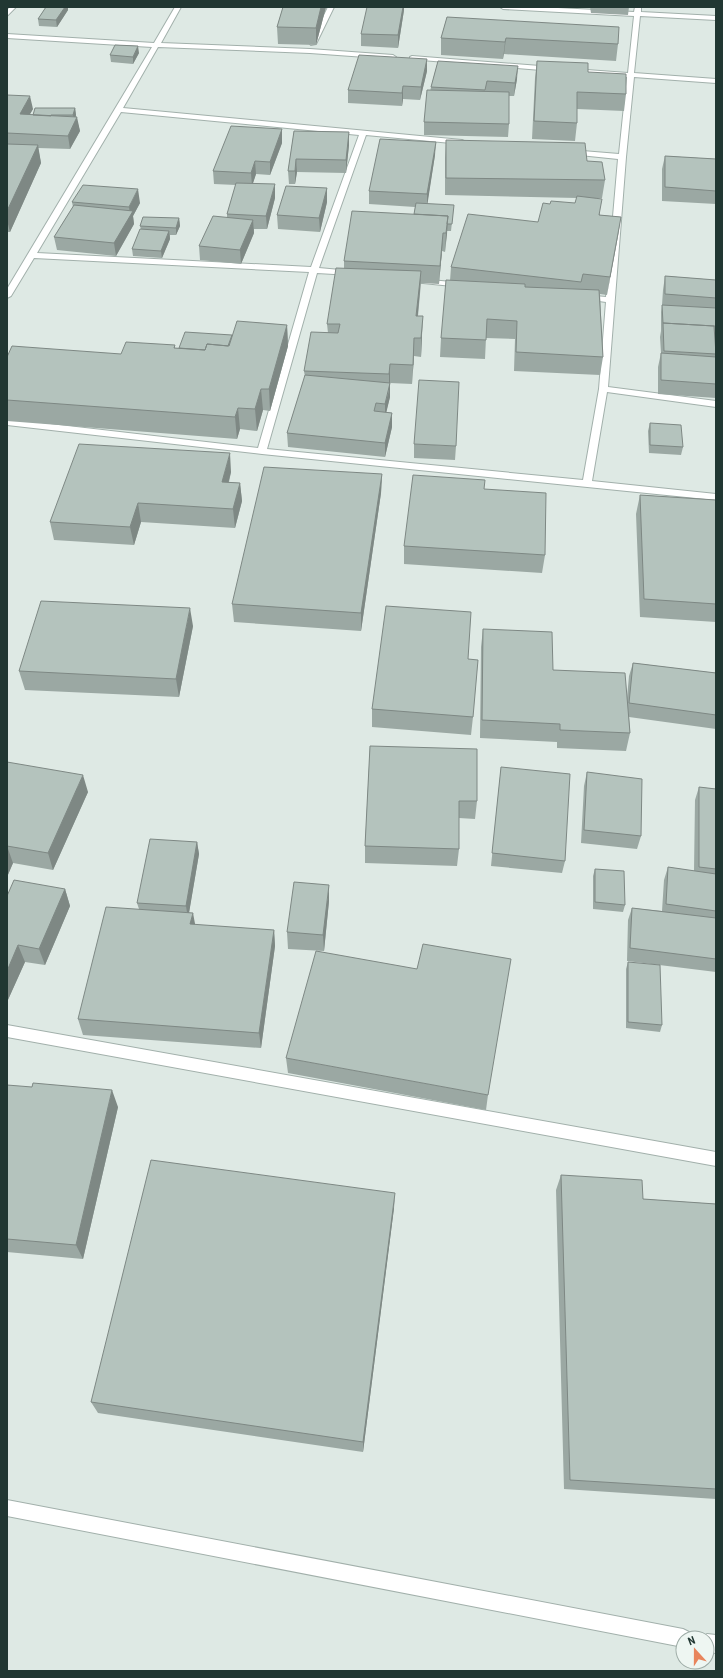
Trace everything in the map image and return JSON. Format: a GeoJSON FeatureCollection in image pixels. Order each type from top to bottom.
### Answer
{"type":"FeatureCollection","features":[{"type":"Feature","properties":{"kind":"street"},"geometry":{"type":"LineString","coordinates":[[7,14],[13,7]]}},
{"type":"Feature","properties":{"kind":"street"},"geometry":{"type":"LineString","coordinates":[[7,296],[119,110],[178,7]]}},
{"type":"Feature","properties":{"kind":"street"},"geometry":{"type":"LineString","coordinates":[[310,51],[331,7]]}},
{"type":"Feature","properties":{"kind":"street"},"geometry":{"type":"LineString","coordinates":[[503,7],[716,18]]}},
{"type":"Feature","properties":{"kind":"street"},"geometry":{"type":"LineString","coordinates":[[587,484],[603,389],[622,157],[638,7]]}},
{"type":"Feature","properties":{"kind":"street"},"geometry":{"type":"LineString","coordinates":[[7,36],[157,45],[310,51],[561,70]]}},
{"type":"Feature","properties":{"kind":"street"},"geometry":{"type":"LineString","coordinates":[[568,70],[716,81]]}},
{"type":"Feature","properties":{"kind":"street"},"geometry":{"type":"LineString","coordinates":[[119,110],[473,143]]}},
{"type":"Feature","properties":{"kind":"street"},"geometry":{"type":"LineString","coordinates":[[262,451],[314,270],[363,133]]}},
{"type":"Feature","properties":{"kind":"street"},"geometry":{"type":"LineString","coordinates":[[560,151],[622,157]]}},
{"type":"Feature","properties":{"kind":"street"},"geometry":{"type":"LineString","coordinates":[[32,254],[361,274]]}},
{"type":"Feature","properties":{"kind":"street"},"geometry":{"type":"LineString","coordinates":[[416,280],[470,286]]}},
{"type":"Feature","properties":{"kind":"street"},"geometry":{"type":"LineString","coordinates":[[572,296],[611,300]]}},
{"type":"Feature","properties":{"kind":"street"},"geometry":{"type":"LineString","coordinates":[[603,389],[716,404]]}},
{"type":"Feature","properties":{"kind":"street"},"geometry":{"type":"LineString","coordinates":[[7,422],[262,451],[716,497]]}},
{"type":"Feature","properties":{"kind":"street"},"geometry":{"type":"LineString","coordinates":[[7,1031],[716,1159]]}},
{"type":"Feature","properties":{"kind":"street"},"geometry":{"type":"LineString","coordinates":[[7,1508],[675,1636]]}},
{"type":"Feature","properties":{"kind":"building"},"geometry":{"type":"Polygon","coordinates":[[[46,7],[65,7],[56,20],[38,19],[46,7]]]}},
{"type":"Feature","properties":{"kind":"building"},"geometry":{"type":"Polygon","coordinates":[[[283,7],[321,7],[316,28],[277,27],[283,7]]]}},
{"type":"Feature","properties":{"kind":"building"},"geometry":{"type":"Polygon","coordinates":[[[367,7],[403,7],[398,35],[361,34],[367,7]]]}},
{"type":"Feature","properties":{"kind":"building"},"geometry":{"type":"Polygon","coordinates":[[[447,17],[619,27],[618,44],[506,38],[505,42],[441,38],[447,17]]]}},
{"type":"Feature","properties":{"kind":"building"},"geometry":{"type":"Polygon","coordinates":[[[115,45],[138,46],[133,57],[110,55],[115,45]]]}},
{"type":"Feature","properties":{"kind":"building"},"geometry":{"type":"Polygon","coordinates":[[[359,55],[427,59],[421,87],[403,86],[402,93],[348,90],[359,55]]]}},
{"type":"Feature","properties":{"kind":"building"},"geometry":{"type":"Polygon","coordinates":[[[438,61],[518,66],[515,83],[487,81],[485,90],[431,87],[438,61]]]}},
{"type":"Feature","properties":{"kind":"building"},"geometry":{"type":"Polygon","coordinates":[[[537,61],[588,63],[588,72],[626,74],[626,94],[577,92],[577,123],[534,121],[537,61]]]}},
{"type":"Feature","properties":{"kind":"building"},"geometry":{"type":"Polygon","coordinates":[[[427,90],[509,92],[509,124],[424,122],[427,90]]]}},
{"type":"Feature","properties":{"kind":"building"},"geometry":{"type":"Polygon","coordinates":[[[7,95],[30,96],[20,114],[77,117],[68,136],[7,133],[7,95]]]}},
{"type":"Feature","properties":{"kind":"building"},"geometry":{"type":"Polygon","coordinates":[[[35,108],[75,108],[73,115],[51,116],[33,115],[35,108]]]}},
{"type":"Feature","properties":{"kind":"building"},"geometry":{"type":"Polygon","coordinates":[[[231,126],[282,129],[270,162],[255,161],[251,173],[213,171],[231,126]]]}},
{"type":"Feature","properties":{"kind":"building"},"geometry":{"type":"Polygon","coordinates":[[[294,131],[349,132],[346,160],[296,159],[295,171],[288,171],[294,131]]]}},
{"type":"Feature","properties":{"kind":"building"},"geometry":{"type":"Polygon","coordinates":[[[380,139],[436,142],[427,194],[369,191],[380,139]]]}},
{"type":"Feature","properties":{"kind":"building"},"geometry":{"type":"Polygon","coordinates":[[[446,140],[585,143],[587,161],[602,162],[605,180],[446,178],[446,140]]]}},
{"type":"Feature","properties":{"kind":"building"},"geometry":{"type":"Polygon","coordinates":[[[7,144],[38,145],[7,211],[7,144]]]}},
{"type":"Feature","properties":{"kind":"building"},"geometry":{"type":"Polygon","coordinates":[[[665,156],[716,159],[716,191],[665,187],[665,156]]]}},
{"type":"Feature","properties":{"kind":"building"},"geometry":{"type":"Polygon","coordinates":[[[236,183],[275,184],[266,216],[227,214],[236,183]]]}},
{"type":"Feature","properties":{"kind":"building"},"geometry":{"type":"Polygon","coordinates":[[[83,185],[138,189],[129,207],[72,202],[83,185]]]}},
{"type":"Feature","properties":{"kind":"building"},"geometry":{"type":"Polygon","coordinates":[[[286,186],[327,188],[319,218],[277,215],[286,186]]]}},
{"type":"Feature","properties":{"kind":"building"},"geometry":{"type":"Polygon","coordinates":[[[577,196],[602,199],[599,215],[621,217],[610,277],[583,274],[581,282],[451,267],[468,214],[538,222],[543,203],[550,204],[551,201],[575,203],[577,196]]]}},
{"type":"Feature","properties":{"kind":"building"},"geometry":{"type":"Polygon","coordinates":[[[416,203],[454,205],[452,224],[447,224],[448,216],[414,214],[416,203]]]}},
{"type":"Feature","properties":{"kind":"building"},"geometry":{"type":"Polygon","coordinates":[[[74,205],[133,211],[114,243],[54,237],[74,205]]]}},
{"type":"Feature","properties":{"kind":"building"},"geometry":{"type":"Polygon","coordinates":[[[352,211],[448,216],[446,233],[443,233],[440,266],[344,261],[352,211]]]}},
{"type":"Feature","properties":{"kind":"building"},"geometry":{"type":"Polygon","coordinates":[[[213,216],[253,220],[240,250],[199,246],[213,216]]]}},
{"type":"Feature","properties":{"kind":"building"},"geometry":{"type":"Polygon","coordinates":[[[143,217],[179,218],[176,228],[140,226],[143,217]]]}},
{"type":"Feature","properties":{"kind":"building"},"geometry":{"type":"Polygon","coordinates":[[[140,229],[169,231],[161,251],[132,249],[140,229]]]}},
{"type":"Feature","properties":{"kind":"building"},"geometry":{"type":"Polygon","coordinates":[[[336,268],[421,271],[416,316],[423,316],[421,338],[414,338],[413,365],[390,364],[389,374],[304,371],[311,332],[338,333],[340,324],[327,324],[336,268]]]}},
{"type":"Feature","properties":{"kind":"building"},"geometry":{"type":"Polygon","coordinates":[[[665,276],[716,280],[716,298],[665,294],[665,276]]]}},
{"type":"Feature","properties":{"kind":"building"},"geometry":{"type":"Polygon","coordinates":[[[446,280],[525,284],[525,287],[599,290],[603,357],[516,352],[517,321],[487,319],[486,340],[441,338],[446,280]]]}},
{"type":"Feature","properties":{"kind":"building"},"geometry":{"type":"Polygon","coordinates":[[[662,305],[716,308],[716,326],[663,323],[662,305]]]}},
{"type":"Feature","properties":{"kind":"building"},"geometry":{"type":"Polygon","coordinates":[[[237,321],[287,325],[269,389],[261,389],[255,409],[238,408],[235,417],[7,400],[7,357],[12,346],[121,354],[126,342],[175,345],[174,348],[205,350],[207,344],[229,346],[237,321]]]}},
{"type":"Feature","properties":{"kind":"building"},"geometry":{"type":"Polygon","coordinates":[[[663,323],[714,326],[716,354],[664,351],[663,323]]]}},
{"type":"Feature","properties":{"kind":"building"},"geometry":{"type":"Polygon","coordinates":[[[185,332],[232,335],[228,346],[207,344],[205,350],[179,348],[185,332]]]}},
{"type":"Feature","properties":{"kind":"building"},"geometry":{"type":"Polygon","coordinates":[[[661,353],[716,357],[716,384],[661,380],[661,353]]]}},
{"type":"Feature","properties":{"kind":"building"},"geometry":{"type":"Polygon","coordinates":[[[305,375],[390,383],[385,404],[376,403],[374,411],[392,413],[385,443],[287,433],[305,375]]]}},
{"type":"Feature","properties":{"kind":"building"},"geometry":{"type":"Polygon","coordinates":[[[419,380],[459,382],[456,446],[414,444],[419,380]]]}},
{"type":"Feature","properties":{"kind":"building"},"geometry":{"type":"Polygon","coordinates":[[[650,423],[681,425],[683,447],[650,445],[650,423]]]}},
{"type":"Feature","properties":{"kind":"building"},"geometry":{"type":"Polygon","coordinates":[[[79,444],[230,453],[222,482],[240,483],[233,509],[138,503],[130,527],[50,522],[79,444]]]}},
{"type":"Feature","properties":{"kind":"building"},"geometry":{"type":"Polygon","coordinates":[[[264,467],[382,474],[361,613],[232,604],[264,467]]]}},
{"type":"Feature","properties":{"kind":"building"},"geometry":{"type":"Polygon","coordinates":[[[413,475],[485,480],[484,489],[546,493],[545,555],[404,546],[413,475]]]}},
{"type":"Feature","properties":{"kind":"building"},"geometry":{"type":"Polygon","coordinates":[[[640,495],[716,500],[716,604],[644,599],[640,495]]]}},
{"type":"Feature","properties":{"kind":"building"},"geometry":{"type":"Polygon","coordinates":[[[41,601],[190,608],[176,679],[19,671],[41,601]]]}},
{"type":"Feature","properties":{"kind":"building"},"geometry":{"type":"Polygon","coordinates":[[[386,606],[471,612],[468,659],[478,660],[473,717],[372,709],[386,606]]]}},
{"type":"Feature","properties":{"kind":"building"},"geometry":{"type":"Polygon","coordinates":[[[483,629],[552,632],[553,670],[625,673],[630,733],[560,730],[560,724],[482,720],[483,629]]]}},
{"type":"Feature","properties":{"kind":"building"},"geometry":{"type":"Polygon","coordinates":[[[633,663],[716,673],[716,715],[629,703],[633,663]]]}},
{"type":"Feature","properties":{"kind":"building"},"geometry":{"type":"Polygon","coordinates":[[[370,746],[477,749],[477,801],[459,801],[459,849],[365,846],[370,746]]]}},
{"type":"Feature","properties":{"kind":"building"},"geometry":{"type":"Polygon","coordinates":[[[7,762],[83,775],[48,853],[7,846],[7,762]]]}},
{"type":"Feature","properties":{"kind":"building"},"geometry":{"type":"Polygon","coordinates":[[[501,767],[570,774],[565,861],[492,853],[501,767]]]}},
{"type":"Feature","properties":{"kind":"building"},"geometry":{"type":"Polygon","coordinates":[[[587,772],[642,779],[641,836],[584,830],[587,772]]]}},
{"type":"Feature","properties":{"kind":"building"},"geometry":{"type":"Polygon","coordinates":[[[699,787],[716,789],[716,869],[699,867],[699,787]]]}},
{"type":"Feature","properties":{"kind":"building"},"geometry":{"type":"Polygon","coordinates":[[[150,839],[197,842],[186,906],[137,903],[150,839]]]}},
{"type":"Feature","properties":{"kind":"building"},"geometry":{"type":"Polygon","coordinates":[[[668,867],[716,874],[716,911],[666,904],[668,867]]]}},
{"type":"Feature","properties":{"kind":"building"},"geometry":{"type":"Polygon","coordinates":[[[595,869],[624,871],[625,905],[595,902],[595,869]]]}},
{"type":"Feature","properties":{"kind":"building"},"geometry":{"type":"Polygon","coordinates":[[[14,880],[65,889],[39,949],[18,945],[7,971],[7,896],[14,880]]]}},
{"type":"Feature","properties":{"kind":"building"},"geometry":{"type":"Polygon","coordinates":[[[294,882],[329,885],[323,935],[287,932],[294,882]]]}},
{"type":"Feature","properties":{"kind":"building"},"geometry":{"type":"Polygon","coordinates":[[[106,907],[193,913],[190,924],[274,930],[259,1033],[78,1019],[106,907]]]}},
{"type":"Feature","properties":{"kind":"building"},"geometry":{"type":"Polygon","coordinates":[[[632,908],[716,918],[716,959],[630,948],[632,908]]]}},
{"type":"Feature","properties":{"kind":"building"},"geometry":{"type":"Polygon","coordinates":[[[423,944],[511,959],[488,1095],[286,1058],[316,951],[417,969],[423,944]]]}},
{"type":"Feature","properties":{"kind":"building"},"geometry":{"type":"Polygon","coordinates":[[[628,962],[660,965],[662,1025],[628,1022],[628,962]]]}},
{"type":"Feature","properties":{"kind":"building"},"geometry":{"type":"Polygon","coordinates":[[[33,1083],[112,1090],[76,1245],[7,1239],[7,1085],[32,1087],[33,1083]]]}},
{"type":"Feature","properties":{"kind":"building"},"geometry":{"type":"Polygon","coordinates":[[[151,1160],[395,1193],[363,1442],[91,1402],[151,1160]]]}},
{"type":"Feature","properties":{"kind":"building"},"geometry":{"type":"Polygon","coordinates":[[[561,1175],[642,1180],[643,1199],[716,1204],[716,1489],[570,1480],[561,1175]]]}}]}
